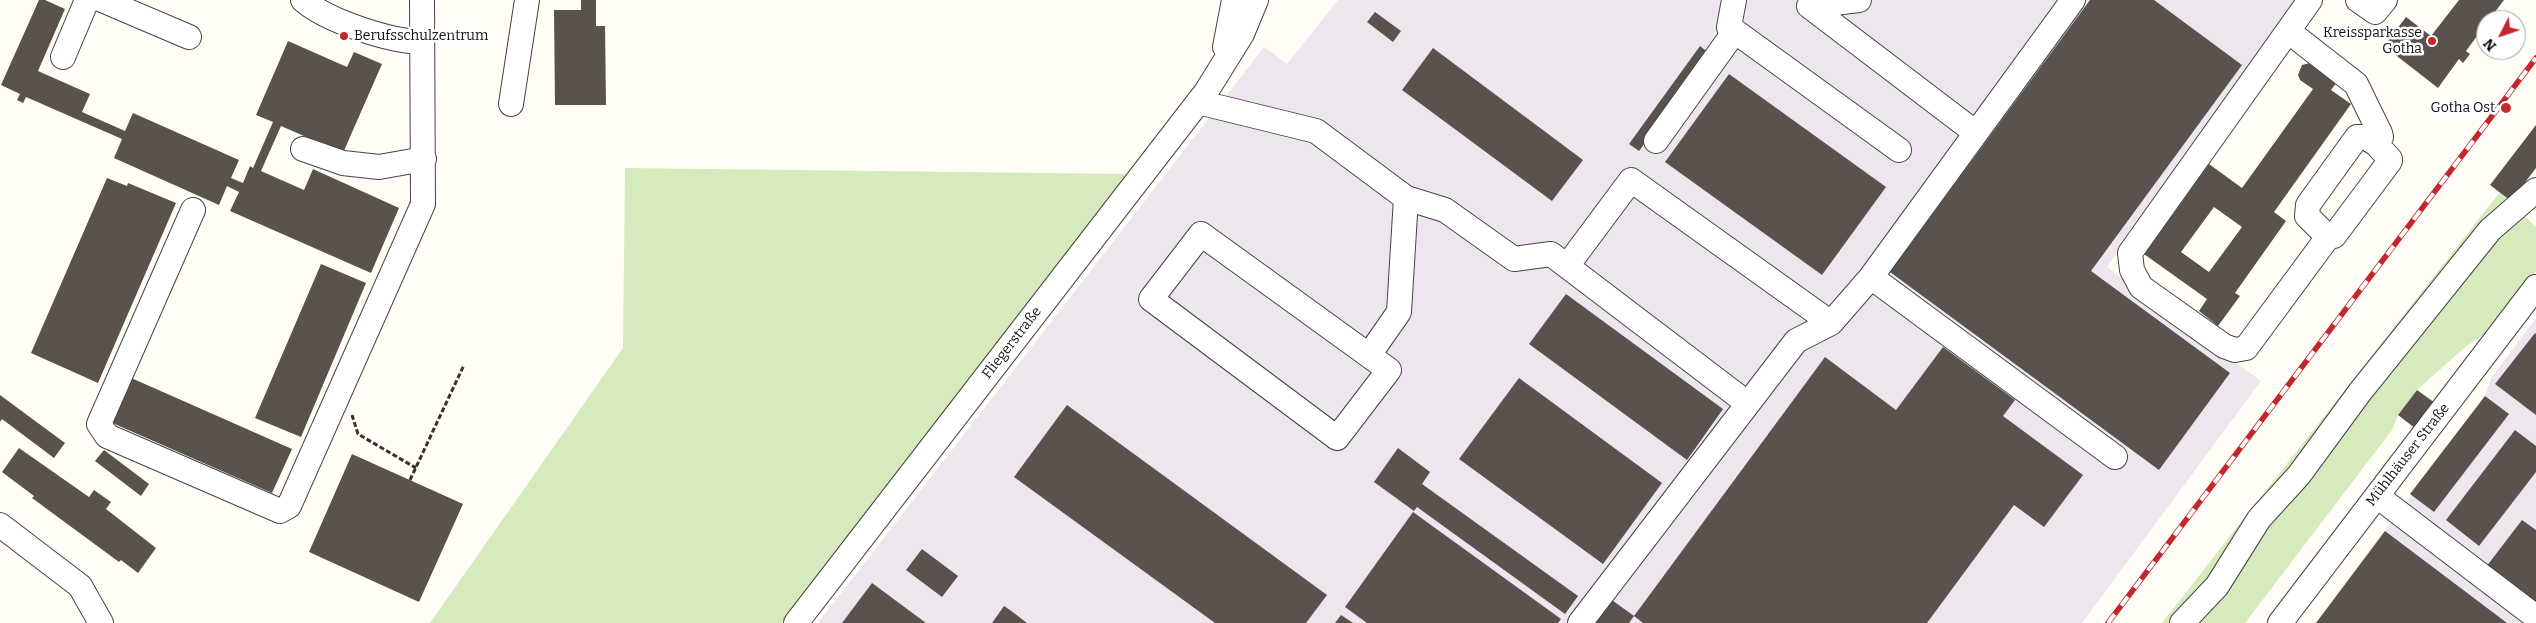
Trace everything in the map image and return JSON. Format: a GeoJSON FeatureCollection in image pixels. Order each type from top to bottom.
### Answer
{"type":"FeatureCollection","features":[{"type":"Feature","properties":{"kind":"street"},"geometry":{"type":"LineString","coordinates":[[63,57],[87,0]]}},
{"type":"Feature","properties":{"kind":"street"},"geometry":{"type":"LineString","coordinates":[[102,0],[189,38]]}},
{"type":"Feature","properties":{"kind":"street"},"geometry":{"type":"LineString","coordinates":[[303,0],[313,8],[379,36],[400,42],[421,42]]}},
{"type":"Feature","properties":{"kind":"street"},"geometry":{"type":"LineString","coordinates":[[193,210],[101,415],[99,424],[101,430],[116,440],[280,511],[289,506],[423,204],[422,0]]}},
{"type":"Feature","properties":{"kind":"street"},"geometry":{"type":"LineString","coordinates":[[511,104],[527,0]]}},
{"type":"Feature","properties":{"kind":"street","name":"Fliegerstraße"},"geometry":{"type":"LineString","coordinates":[[1223,61],[1234,0]]}},
{"type":"Feature","properties":{"kind":"street","name":"Fliegerstraße"},"geometry":{"type":"LineString","coordinates":[[796,623],[1198,102],[1242,34],[1256,0]]}},
{"type":"Feature","properties":{"kind":"street"},"geometry":{"type":"LineString","coordinates":[[1734,0],[1729,27],[1899,150]]}},
{"type":"Feature","properties":{"kind":"street"},"geometry":{"type":"LineString","coordinates":[[1859,0],[1809,6],[1976,133]]}},
{"type":"Feature","properties":{"kind":"street"},"geometry":{"type":"LineString","coordinates":[[1580,623],[1796,342],[1831,323],[1871,278],[2073,0]]}},
{"type":"Feature","properties":{"kind":"street"},"geometry":{"type":"LineString","coordinates":[[2310,0],[2130,253],[2130,262],[2141,287],[2224,346],[2240,350],[2251,342],[2328,236]]}},
{"type":"Feature","properties":{"kind":"street"},"geometry":{"type":"LineString","coordinates":[[2358,0],[2376,12],[2385,0]]}},
{"type":"Feature","properties":{"kind":"street"},"geometry":{"type":"LineString","coordinates":[[1656,141],[1735,31]]}},
{"type":"Feature","properties":{"kind":"street"},"geometry":{"type":"LineString","coordinates":[[2288,32],[2356,84],[2380,133],[2381,137],[2376,144]]}},
{"type":"Feature","properties":{"kind":"street"},"geometry":{"type":"LineString","coordinates":[[1198,102],[1316,131],[1406,198],[1445,210],[1514,259],[1551,254],[1747,404]]}},
{"type":"Feature","properties":{"kind":"street"},"geometry":{"type":"LineString","coordinates":[[2357,137],[2364,137],[2376,144],[2389,156],[2390,161],[2334,236],[2328,236],[2307,216],[2308,205],[2357,137]]}},
{"type":"Feature","properties":{"kind":"street"},"geometry":{"type":"LineString","coordinates":[[303,148],[343,163],[379,167],[424,159]]}},
{"type":"Feature","properties":{"kind":"street"},"geometry":{"type":"LineString","coordinates":[[1568,266],[1631,180],[1831,323]]}},
{"type":"Feature","properties":{"kind":"street"},"geometry":{"type":"LineString","coordinates":[[2182,623],[2217,586],[2259,519],[2299,475],[2360,392],[2490,230],[2536,190]]}},
{"type":"Feature","properties":{"kind":"street"},"geometry":{"type":"LineString","coordinates":[[1369,355],[1399,312],[1406,198]]}},
{"type":"Feature","properties":{"kind":"street"},"geometry":{"type":"LineString","coordinates":[[1201,234],[1369,355],[1389,370],[1337,438],[1152,299],[1201,234]]}},
{"type":"Feature","properties":{"kind":"street"},"geometry":{"type":"LineString","coordinates":[[1871,278],[2115,457]]}},
{"type":"Feature","properties":{"kind":"street","name":"Mühlhäuser Straße"},"geometry":{"type":"LineString","coordinates":[[2280,623],[2377,496],[2532,303]]}},
{"type":"Feature","properties":{"kind":"street"},"geometry":{"type":"LineString","coordinates":[[2377,496],[2536,617]]}},
{"type":"Feature","properties":{"kind":"street"},"geometry":{"type":"LineString","coordinates":[[0,524],[80,586],[102,623]]}},
{"type":"Feature","properties":{"kind":"path"},"geometry":{"type":"LineString","coordinates":[[410,480],[464,366]]}},
{"type":"Feature","properties":{"kind":"path"},"geometry":{"type":"LineString","coordinates":[[343,385],[358,434],[416,468]]}},
{"type":"Feature","properties":{"kind":"shaded area"},"geometry":{"type":"Polygon","coordinates":[[[1338,0],[2297,0],[2107,267],[2261,381],[2082,623],[818,623],[1264,47],[1287,64],[1338,0]]]}},
{"type":"Feature","properties":{"kind":"shaded area"},"geometry":{"type":"Polygon","coordinates":[[[2536,318],[2536,623],[2316,623],[2485,396],[2491,378],[2536,318]]]}},
{"type":"Feature","properties":{"kind":"green space"},"geometry":{"type":"Polygon","coordinates":[[[625,168],[1128,174],[781,623],[430,623],[623,348],[625,168]]]}},
{"type":"Feature","properties":{"kind":"green space"},"geometry":{"type":"Polygon","coordinates":[[[2500,192],[2536,227],[2536,271],[2499,324],[2464,348],[2417,390],[2398,415],[2392,430],[2245,623],[2162,623],[2500,192]]]}},
{"type":"Feature","properties":{"kind":"building"},"geometry":{"type":"Polygon","coordinates":[[[39,0],[45,0],[65,9],[38,71],[90,94],[82,112],[125,131],[133,113],[239,160],[231,178],[243,183],[250,166],[253,168],[273,122],[256,115],[288,41],[347,67],[354,52],[382,64],[343,153],[281,126],[261,171],[304,190],[313,169],[399,208],[371,273],[230,211],[239,192],[227,186],[219,205],[114,158],[122,139],[26,97],[23,103],[17,100],[20,94],[1,85],[39,0]]]}},
{"type":"Feature","properties":{"kind":"building"},"geometry":{"type":"Polygon","coordinates":[[[581,0],[596,0],[596,26],[605,26],[606,105],[555,105],[554,10],[581,10],[581,0]]]}},
{"type":"Feature","properties":{"kind":"building"},"geometry":{"type":"Polygon","coordinates":[[[2090,0],[2154,0],[2242,65],[2091,271],[2230,373],[2159,470],[1890,272],[2090,0]]]}},
{"type":"Feature","properties":{"kind":"building"},"geometry":{"type":"Polygon","coordinates":[[[2459,0],[2504,0],[2496,10],[2476,10],[2476,38],[2466,51],[2470,54],[2463,63],[2459,59],[2438,88],[2384,46],[2406,17],[2431,36],[2459,0]]]}},
{"type":"Feature","properties":{"kind":"building"},"geometry":{"type":"Polygon","coordinates":[[[1375,12],[1401,31],[1393,42],[1367,22],[1375,12]]]}},
{"type":"Feature","properties":{"kind":"building"},"geometry":{"type":"Polygon","coordinates":[[[1700,46],[1710,54],[1639,151],[1629,144],[1700,46]]]}},
{"type":"Feature","properties":{"kind":"building"},"geometry":{"type":"Polygon","coordinates":[[[1433,48],[1583,160],[1552,201],[1402,90],[1433,48]]]}},
{"type":"Feature","properties":{"kind":"building"},"geometry":{"type":"Polygon","coordinates":[[[2310,63],[2337,82],[2331,90],[2351,104],[2274,212],[2286,221],[2235,293],[2240,296],[2218,326],[2199,311],[2207,299],[2144,254],[2209,164],[2242,188],[2313,89],[2300,80],[2298,75],[2302,65],[2310,63]],[[2214,207],[2181,252],[2209,272],[2242,227],[2214,207]]]}},
{"type":"Feature","properties":{"kind":"building"},"geometry":{"type":"Polygon","coordinates":[[[1729,74],[1886,187],[1822,275],[1665,162],[1729,74]]]}},
{"type":"Feature","properties":{"kind":"building"},"geometry":{"type":"Polygon","coordinates":[[[2536,125],[2536,168],[2511,201],[2490,185],[2536,125]]]}},
{"type":"Feature","properties":{"kind":"building"},"geometry":{"type":"Polygon","coordinates":[[[107,178],[127,186],[128,183],[176,203],[98,383],[31,353],[107,178]]]}},
{"type":"Feature","properties":{"kind":"building"},"geometry":{"type":"Polygon","coordinates":[[[321,264],[366,283],[301,437],[255,418],[321,264]]]}},
{"type":"Feature","properties":{"kind":"building"},"geometry":{"type":"Polygon","coordinates":[[[1566,294],[1723,409],[1687,460],[1529,344],[1566,294]]]}},
{"type":"Feature","properties":{"kind":"building"},"geometry":{"type":"Polygon","coordinates":[[[2536,334],[2536,415],[2495,384],[2536,334]]]}},
{"type":"Feature","properties":{"kind":"building"},"geometry":{"type":"Polygon","coordinates":[[[1943,347],[2015,400],[2003,416],[2083,475],[2044,527],[2014,505],[1927,623],[1643,623],[1634,616],[1825,357],[1896,410],[1943,347]]]}},
{"type":"Feature","properties":{"kind":"building"},"geometry":{"type":"Polygon","coordinates":[[[129,377],[292,449],[272,493],[110,422],[129,377]]]}},
{"type":"Feature","properties":{"kind":"building"},"geometry":{"type":"Polygon","coordinates":[[[1519,378],[1662,483],[1603,564],[1459,459],[1519,378]]]}},
{"type":"Feature","properties":{"kind":"building"},"geometry":{"type":"Polygon","coordinates":[[[2417,390],[2435,403],[2416,429],[2398,415],[2417,390]]]}},
{"type":"Feature","properties":{"kind":"building"},"geometry":{"type":"Polygon","coordinates":[[[0,395],[65,443],[54,458],[2,419],[0,422],[0,395]]]}},
{"type":"Feature","properties":{"kind":"building"},"geometry":{"type":"Polygon","coordinates":[[[2485,396],[2509,414],[2434,512],[2410,494],[2485,396]]]}},
{"type":"Feature","properties":{"kind":"building"},"geometry":{"type":"Polygon","coordinates":[[[1067,405],[1327,595],[1306,623],[1215,623],[1014,477],[1067,405]]]}},
{"type":"Feature","properties":{"kind":"building"},"geometry":{"type":"Polygon","coordinates":[[[2515,430],[2536,446],[2536,472],[2479,546],[2446,520],[2515,430]]]}},
{"type":"Feature","properties":{"kind":"building"},"geometry":{"type":"Polygon","coordinates":[[[19,448],[89,497],[94,490],[111,502],[106,509],[156,548],[138,573],[121,560],[119,562],[32,498],[34,496],[2,472],[19,448]]]}},
{"type":"Feature","properties":{"kind":"building"},"geometry":{"type":"Polygon","coordinates":[[[1398,448],[1430,472],[1422,484],[1578,596],[1565,614],[1417,507],[1414,511],[1374,482],[1398,448]]]}},
{"type":"Feature","properties":{"kind":"building"},"geometry":{"type":"Polygon","coordinates":[[[104,450],[149,484],[141,496],[95,461],[104,450]]]}},
{"type":"Feature","properties":{"kind":"building"},"geometry":{"type":"Polygon","coordinates":[[[352,454],[463,504],[419,602],[309,552],[352,454]]]}},
{"type":"Feature","properties":{"kind":"building"},"geometry":{"type":"Polygon","coordinates":[[[1413,512],[1561,619],[1558,623],[1367,623],[1345,607],[1413,512]]]}},
{"type":"Feature","properties":{"kind":"building"},"geometry":{"type":"Polygon","coordinates":[[[2522,520],[2536,530],[2536,605],[2486,567],[2522,520]]]}},
{"type":"Feature","properties":{"kind":"building"},"geometry":{"type":"Polygon","coordinates":[[[2385,531],[2507,623],[2316,623],[2385,531]]]}},
{"type":"Feature","properties":{"kind":"building"},"geometry":{"type":"Polygon","coordinates":[[[922,549],[958,576],[942,597],[906,570],[922,549]]]}},
{"type":"Feature","properties":{"kind":"building"},"geometry":{"type":"Polygon","coordinates":[[[872,583],[926,623],[842,623],[872,583]]]}},
{"type":"Feature","properties":{"kind":"building"},"geometry":{"type":"Polygon","coordinates":[[[1609,598],[1634,616],[1629,623],[1591,623],[1609,598]]]}},
{"type":"Feature","properties":{"kind":"building"},"geometry":{"type":"Polygon","coordinates":[[[1004,606],[1010,610],[1027,623],[992,623],[1004,606]]]}},
{"type":"Feature","properties":{"kind":"building"},"geometry":{"type":"Polygon","coordinates":[[[1341,615],[1353,623],[1335,623],[1341,615]]]}},
{"type":"Feature","properties":{"kind":"railway"},"geometry":{"type":"LineString","coordinates":[[2108,623],[2536,58]]}},
{"type":"Feature","properties":{"kind":"place","name":"Berufsschulzentrum"},"geometry":{"type":"Point","coordinates":[344,36]}},
{"type":"Feature","properties":{"kind":"place","name":"Kreissparkasse Gotha"},"geometry":{"type":"Point","coordinates":[2432,41]}},
{"type":"Feature","properties":{"kind":"place","name":"Gotha Ost"},"geometry":{"type":"Point","coordinates":[2506,108]}}]}
